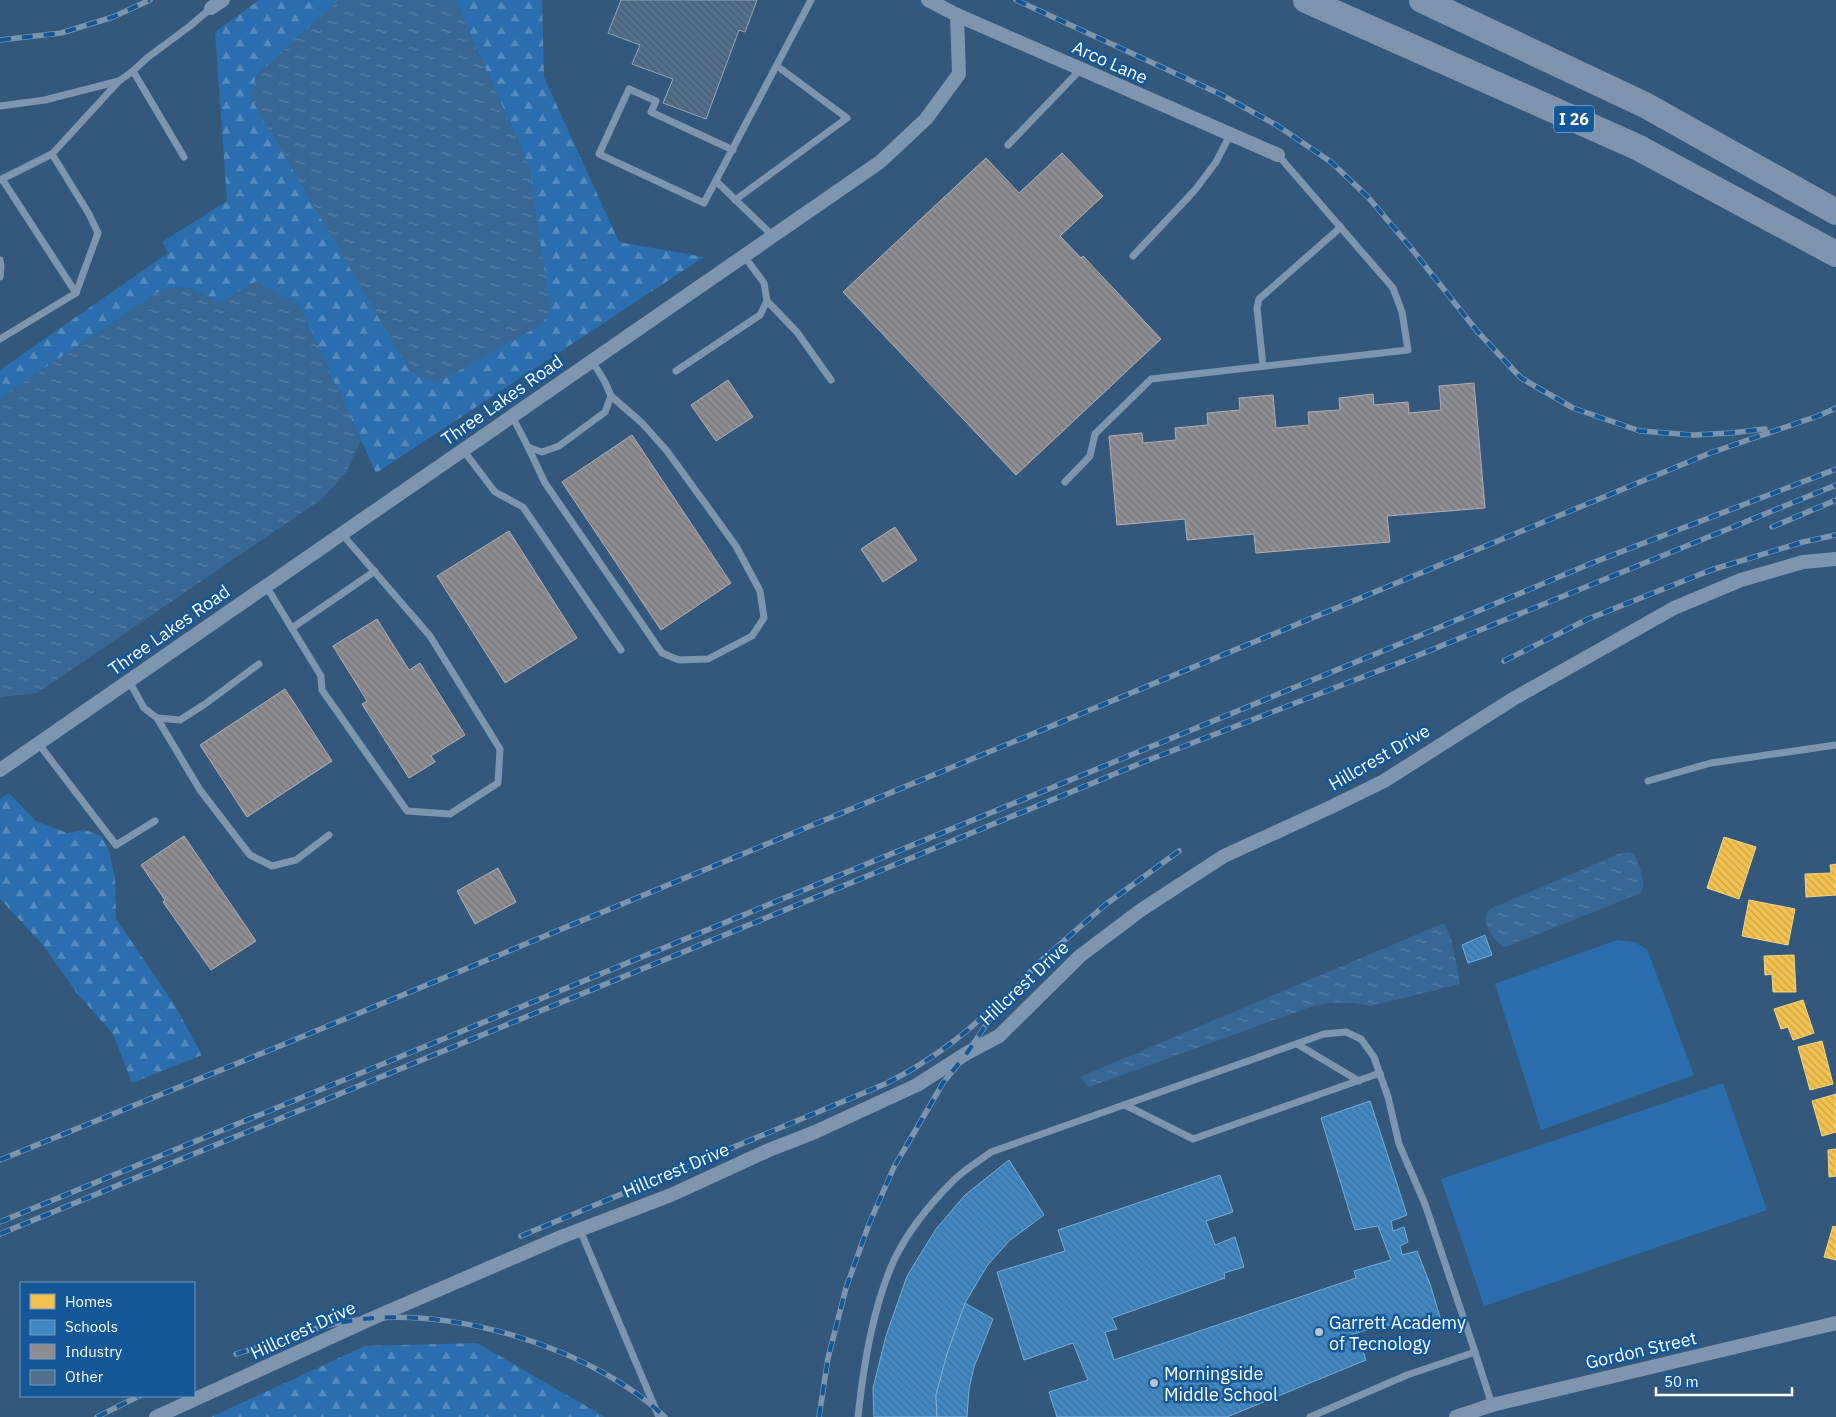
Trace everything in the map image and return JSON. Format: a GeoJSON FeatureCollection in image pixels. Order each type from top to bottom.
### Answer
{"type":"FeatureCollection","features":[{"type":"Feature","properties":{"kind":"highway","name":"I 26"},"geometry":{"type":"LineString","coordinates":[[1306,0],[1637,147],[1836,254]]}},
{"type":"Feature","properties":{"kind":"highway","name":"I 26"},"geometry":{"type":"LineString","coordinates":[[1422,0],[1645,105],[1836,212]]}},
{"type":"Feature","properties":{"kind":"street"},"geometry":{"type":"LineString","coordinates":[[211,8],[223,0]]}},
{"type":"Feature","properties":{"kind":"street","name":"Arco Lane"},"geometry":{"type":"LineString","coordinates":[[928,0],[957,15],[1278,155]]}},
{"type":"Feature","properties":{"kind":"street","name":"Three Lakes Road"},"geometry":{"type":"LineString","coordinates":[[0,770],[880,162],[926,118],[959,74],[957,15]]}},
{"type":"Feature","properties":{"kind":"street","name":"Hillcrest Drive"},"geometry":{"type":"LineString","coordinates":[[156,1417],[373,1318],[580,1230],[671,1195],[917,1085],[967,1053],[999,1036],[1080,956],[1141,910],[1224,856],[1384,781],[1512,699],[1674,608],[1741,580],[1803,562],[1836,559]]}},
{"type":"Feature","properties":{"kind":"street","name":"Gordon Street"},"geometry":{"type":"LineString","coordinates":[[1456,1417],[1492,1405],[1836,1323]]}},
{"type":"Feature","properties":{"kind":"lane"},"geometry":{"type":"LineString","coordinates":[[733,150],[651,112],[656,101],[628,89],[599,154],[704,203],[733,150],[811,0]]}},
{"type":"Feature","properties":{"kind":"lane"},"geometry":{"type":"LineString","coordinates":[[76,293],[1,180],[52,154],[119,81],[211,8]]}},
{"type":"Feature","properties":{"kind":"lane"},"geometry":{"type":"LineString","coordinates":[[735,200],[847,118],[777,66]]}},
{"type":"Feature","properties":{"kind":"lane"},"geometry":{"type":"LineString","coordinates":[[1008,145],[1081,69]]}},
{"type":"Feature","properties":{"kind":"lane"},"geometry":{"type":"LineString","coordinates":[[133,71],[184,157]]}},
{"type":"Feature","properties":{"kind":"lane"},"geometry":{"type":"LineString","coordinates":[[0,106],[45,100],[119,81]]}},
{"type":"Feature","properties":{"kind":"lane"},"geometry":{"type":"LineString","coordinates":[[1133,256],[1195,190],[1216,162],[1230,135]]}},
{"type":"Feature","properties":{"kind":"lane"},"geometry":{"type":"LineString","coordinates":[[0,339],[76,293],[98,234],[90,214],[52,154]]}},
{"type":"Feature","properties":{"kind":"lane"},"geometry":{"type":"LineString","coordinates":[[1065,482],[1090,456],[1095,434],[1151,379],[1408,350],[1402,312],[1393,288],[1278,155]]}},
{"type":"Feature","properties":{"kind":"lane"},"geometry":{"type":"LineString","coordinates":[[716,181],[774,237]]}},
{"type":"Feature","properties":{"kind":"lane"},"geometry":{"type":"LineString","coordinates":[[1263,366],[1257,308],[1259,299],[1341,227]]}},
{"type":"Feature","properties":{"kind":"lane"},"geometry":{"type":"LineString","coordinates":[[744,256],[764,283],[767,301],[797,332],[832,380]]}},
{"type":"Feature","properties":{"kind":"lane"},"geometry":{"type":"LineString","coordinates":[[0,260],[2,266],[0,277]]}},
{"type":"Feature","properties":{"kind":"lane"},"geometry":{"type":"LineString","coordinates":[[676,371],[760,315],[767,301]]}},
{"type":"Feature","properties":{"kind":"lane"},"geometry":{"type":"LineString","coordinates":[[512,416],[545,483],[662,653],[679,660],[708,659],[752,636],[764,618],[760,591],[736,546],[667,451],[642,423],[611,396],[606,382],[592,361]]}},
{"type":"Feature","properties":{"kind":"lane"},"geometry":{"type":"LineString","coordinates":[[528,447],[542,452],[559,446],[605,412],[611,396]]}},
{"type":"Feature","properties":{"kind":"lane"},"geometry":{"type":"LineString","coordinates":[[463,450],[495,492],[523,507],[621,650]]}},
{"type":"Feature","properties":{"kind":"lane"},"geometry":{"type":"LineString","coordinates":[[266,586],[321,676],[322,690],[407,812],[450,814],[498,783],[500,749],[430,636],[342,534]]}},
{"type":"Feature","properties":{"kind":"lane"},"geometry":{"type":"LineString","coordinates":[[292,628],[375,571]]}},
{"type":"Feature","properties":{"kind":"lane"},"geometry":{"type":"LineString","coordinates":[[157,718],[180,720],[259,664]]}},
{"type":"Feature","properties":{"kind":"lane"},"geometry":{"type":"LineString","coordinates":[[129,681],[144,708],[157,718],[200,790],[250,856],[272,866],[296,860],[329,835]]}},
{"type":"Feature","properties":{"kind":"lane"},"geometry":{"type":"LineString","coordinates":[[38,743],[116,845],[155,821]]}},
{"type":"Feature","properties":{"kind":"lane"},"geometry":{"type":"LineString","coordinates":[[1648,782],[1711,763],[1836,745]]}},
{"type":"Feature","properties":{"kind":"lane"},"geometry":{"type":"LineString","coordinates":[[858,1417],[862,1378],[881,1296],[896,1258],[920,1218],[953,1180],[991,1152],[1324,1034],[1346,1032],[1361,1039],[1374,1056],[1388,1097],[1399,1144],[1425,1204],[1492,1405]]}},
{"type":"Feature","properties":{"kind":"lane"},"geometry":{"type":"LineString","coordinates":[[1296,1044],[1360,1081]]}},
{"type":"Feature","properties":{"kind":"lane"},"geometry":{"type":"LineString","coordinates":[[1125,1105],[1193,1139],[1380,1074]]}},
{"type":"Feature","properties":{"kind":"lane"},"geometry":{"type":"LineString","coordinates":[[580,1230],[659,1417]]}},
{"type":"Feature","properties":{"kind":"lane"},"geometry":{"type":"LineString","coordinates":[[1310,1417],[1407,1375],[1475,1352]]}},
{"type":"Feature","properties":{"kind":"green space"},"geometry":{"type":"Polygon","coordinates":[[[259,0],[339,0],[256,76],[529,166],[455,0],[542,0],[544,77],[619,242],[704,257],[376,473],[299,305],[219,303],[187,287],[163,289],[0,398],[0,370],[168,253],[162,242],[227,201],[215,32],[259,0]]]}},
{"type":"Feature","properties":{"kind":"green space"},"geometry":{"type":"Polygon","coordinates":[[[9,793],[36,821],[67,833],[85,830],[101,836],[109,851],[115,879],[116,919],[174,1004],[202,1055],[132,1083],[113,1034],[76,992],[43,945],[0,899],[0,799],[9,793]]]}},
{"type":"Feature","properties":{"kind":"green space"},"geometry":{"type":"Polygon","coordinates":[[[1617,940],[1634,942],[1647,949],[1694,1075],[1541,1130],[1495,984],[1617,940]]]}},
{"type":"Feature","properties":{"kind":"green space"},"geometry":{"type":"Polygon","coordinates":[[[1723,1083],[1767,1210],[1484,1306],[1441,1179],[1723,1083]]]}},
{"type":"Feature","properties":{"kind":"green space"},"geometry":{"type":"Polygon","coordinates":[[[477,1343],[605,1417],[211,1417],[365,1346],[477,1343]]]}},
{"type":"Feature","properties":{"kind":"water"},"geometry":{"type":"Polygon","coordinates":[[[339,0],[455,0],[529,166],[550,307],[543,324],[437,383],[410,372],[251,98],[256,76],[339,0]]]}},
{"type":"Feature","properties":{"kind":"water"},"geometry":{"type":"Polygon","coordinates":[[[256,281],[299,305],[361,440],[347,471],[322,499],[37,693],[0,697],[0,398],[163,289],[187,287],[219,303],[256,281]]]}},
{"type":"Feature","properties":{"kind":"water"},"geometry":{"type":"Polygon","coordinates":[[[1629,852],[1635,855],[1642,874],[1643,888],[1641,893],[1505,947],[1495,939],[1489,930],[1486,916],[1490,909],[1618,854],[1629,852]]]}},
{"type":"Feature","properties":{"kind":"water"},"geometry":{"type":"Polygon","coordinates":[[[1444,923],[1452,942],[1460,984],[1371,1006],[1354,1003],[1330,1003],[1313,1006],[1089,1087],[1080,1077],[1444,923]]]}},
{"type":"Feature","properties":{"kind":"building: Homes"},"geometry":{"type":"Polygon","coordinates":[[[1724,837],[1756,847],[1739,899],[1707,888],[1724,837]]]}},
{"type":"Feature","properties":{"kind":"building: Homes"},"geometry":{"type":"Polygon","coordinates":[[[1836,864],[1836,895],[1806,897],[1805,874],[1831,873],[1830,865],[1836,864]]]}},
{"type":"Feature","properties":{"kind":"building: Homes"},"geometry":{"type":"Polygon","coordinates":[[[1749,900],[1795,909],[1788,945],[1742,936],[1749,900]]]}},
{"type":"Feature","properties":{"kind":"building: Homes"},"geometry":{"type":"Polygon","coordinates":[[[1794,955],[1796,992],[1773,992],[1772,974],[1765,975],[1764,956],[1794,955]]]}},
{"type":"Feature","properties":{"kind":"building: Homes"},"geometry":{"type":"Polygon","coordinates":[[[1803,1000],[1814,1033],[1793,1040],[1788,1027],[1781,1029],[1774,1009],[1803,1000]]]}},
{"type":"Feature","properties":{"kind":"building: Homes"},"geometry":{"type":"Polygon","coordinates":[[[1822,1041],[1833,1084],[1810,1090],[1798,1047],[1822,1041]]]}},
{"type":"Feature","properties":{"kind":"building: Homes"},"geometry":{"type":"Polygon","coordinates":[[[1836,1094],[1836,1132],[1822,1136],[1812,1101],[1836,1094]]]}},
{"type":"Feature","properties":{"kind":"building: Homes"},"geometry":{"type":"Polygon","coordinates":[[[1836,1149],[1836,1176],[1829,1177],[1828,1150],[1836,1149]]]}},
{"type":"Feature","properties":{"kind":"building: Homes"},"geometry":{"type":"Polygon","coordinates":[[[1833,1226],[1836,1227],[1836,1260],[1824,1257],[1833,1226]]]}},
{"type":"Feature","properties":{"kind":"building: Schools"},"geometry":{"type":"Polygon","coordinates":[[[1485,935],[1492,955],[1468,963],[1462,945],[1485,935]]]}},
{"type":"Feature","properties":{"kind":"building: Schools"},"geometry":{"type":"Polygon","coordinates":[[[1370,1101],[1407,1215],[1391,1221],[1393,1231],[1404,1227],[1408,1242],[1400,1246],[1402,1255],[1417,1251],[1430,1284],[1443,1327],[1383,1325],[1347,1336],[1347,1340],[1362,1348],[1366,1360],[1227,1417],[1057,1417],[1049,1392],[1088,1380],[1073,1343],[1024,1360],[997,1272],[1065,1251],[1058,1230],[1220,1175],[1233,1212],[1206,1221],[1215,1245],[1235,1237],[1244,1267],[1224,1273],[1225,1278],[1112,1318],[1117,1329],[1105,1332],[1114,1360],[1356,1278],[1354,1271],[1391,1260],[1378,1226],[1355,1230],[1321,1118],[1370,1101]]]}},
{"type":"Feature","properties":{"kind":"building: Schools"},"geometry":{"type":"Polygon","coordinates":[[[1009,1160],[1044,1215],[1009,1241],[987,1266],[965,1303],[947,1354],[936,1395],[937,1417],[874,1417],[873,1388],[886,1336],[907,1276],[936,1229],[965,1195],[1009,1160]]]}},
{"type":"Feature","properties":{"kind":"building: Schools"},"geometry":{"type":"Polygon","coordinates":[[[965,1303],[993,1319],[974,1367],[969,1389],[967,1417],[937,1417],[936,1395],[947,1354],[965,1303]]]}},
{"type":"Feature","properties":{"kind":"building: Industry"},"geometry":{"type":"Polygon","coordinates":[[[1062,153],[1103,196],[1060,236],[1081,258],[1083,256],[1161,339],[1016,475],[843,292],[986,158],[1019,193],[1062,153]]]}},
{"type":"Feature","properties":{"kind":"building: Industry"},"geometry":{"type":"Polygon","coordinates":[[[728,380],[753,417],[716,441],[691,405],[728,380]]]}},
{"type":"Feature","properties":{"kind":"building: Industry"},"geometry":{"type":"Polygon","coordinates":[[[1474,383],[1485,508],[1387,516],[1390,542],[1256,553],[1254,534],[1187,540],[1185,519],[1117,525],[1109,436],[1142,433],[1143,443],[1176,440],[1175,428],[1208,425],[1207,413],[1240,410],[1239,398],[1273,395],[1276,428],[1309,425],[1308,412],[1340,410],[1339,398],[1373,394],[1374,405],[1408,402],[1409,413],[1441,410],[1439,386],[1474,383]]]}},
{"type":"Feature","properties":{"kind":"building: Industry"},"geometry":{"type":"Polygon","coordinates":[[[632,435],[731,583],[661,630],[562,482],[632,435]]]}},
{"type":"Feature","properties":{"kind":"building: Industry"},"geometry":{"type":"Polygon","coordinates":[[[895,527],[917,560],[883,582],[861,549],[895,527]]]}},
{"type":"Feature","properties":{"kind":"building: Industry"},"geometry":{"type":"Polygon","coordinates":[[[509,531],[577,638],[505,683],[437,576],[509,531]]]}},
{"type":"Feature","properties":{"kind":"building: Industry"},"geometry":{"type":"Polygon","coordinates":[[[377,619],[409,670],[420,663],[465,735],[431,756],[435,762],[409,778],[362,704],[367,701],[333,646],[377,619]]]}},
{"type":"Feature","properties":{"kind":"building: Industry"},"geometry":{"type":"Polygon","coordinates":[[[285,689],[332,761],[247,817],[200,745],[285,689]]]}},
{"type":"Feature","properties":{"kind":"building: Industry"},"geometry":{"type":"Polygon","coordinates":[[[184,836],[256,941],[211,970],[163,902],[165,900],[141,865],[184,836]]]}},
{"type":"Feature","properties":{"kind":"building: Industry"},"geometry":{"type":"Polygon","coordinates":[[[498,868],[516,902],[475,924],[457,891],[498,868]]]}},
{"type":"Feature","properties":{"kind":"building: Other"},"geometry":{"type":"Polygon","coordinates":[[[621,0],[757,0],[745,32],[739,30],[706,119],[663,103],[673,79],[632,64],[640,45],[608,33],[621,0]]]}},
{"type":"Feature","properties":{"kind":"railway"},"geometry":{"type":"LineString","coordinates":[[0,40],[61,33],[113,17],[150,0]]}},
{"type":"Feature","properties":{"kind":"railway"},"geometry":{"type":"LineString","coordinates":[[1016,0],[1220,94],[1278,126],[1331,162],[1368,197],[1477,331],[1521,378],[1573,408],[1640,431],[1693,435],[1765,429]]}},
{"type":"Feature","properties":{"kind":"railway"},"geometry":{"type":"LineString","coordinates":[[0,1160],[270,1050],[1710,453],[1836,408]]}},
{"type":"Feature","properties":{"kind":"railway"},"geometry":{"type":"LineString","coordinates":[[0,1222],[1592,563],[1836,469]]}},
{"type":"Feature","properties":{"kind":"railway"},"geometry":{"type":"LineString","coordinates":[[0,1234],[1146,761],[1409,659],[1836,485]]}},
{"type":"Feature","properties":{"kind":"railway"},"geometry":{"type":"LineString","coordinates":[[1772,527],[1836,500]]}},
{"type":"Feature","properties":{"kind":"railway"},"geometry":{"type":"LineString","coordinates":[[1504,661],[1588,619],[1711,570],[1803,542],[1836,535]]}},
{"type":"Feature","properties":{"kind":"railway"},"geometry":{"type":"LineString","coordinates":[[819,1417],[828,1358],[846,1288],[869,1224],[894,1167],[943,1083],[967,1053],[988,1022],[1036,965],[1105,905],[1179,851]]}},
{"type":"Feature","properties":{"kind":"railway"},"geometry":{"type":"LineString","coordinates":[[521,1236],[885,1084],[941,1051],[991,1009]]}},
{"type":"Feature","properties":{"kind":"railway"},"geometry":{"type":"LineString","coordinates":[[236,1354],[304,1332],[357,1320],[411,1318],[450,1321],[490,1329],[529,1340],[568,1355],[604,1373],[637,1394],[665,1417]]}},
{"type":"Feature","properties":{"kind":"railway"},"geometry":{"type":"LineString","coordinates":[[97,1417],[137,1397]]}},
{"type":"Feature","properties":{"kind":"place","name":"Garrett Academy of Tecnology"},"geometry":{"type":"Point","coordinates":[1319,1332]}},
{"type":"Feature","properties":{"kind":"place","name":"Morningside Middle School"},"geometry":{"type":"Point","coordinates":[1154,1383]}}]}
